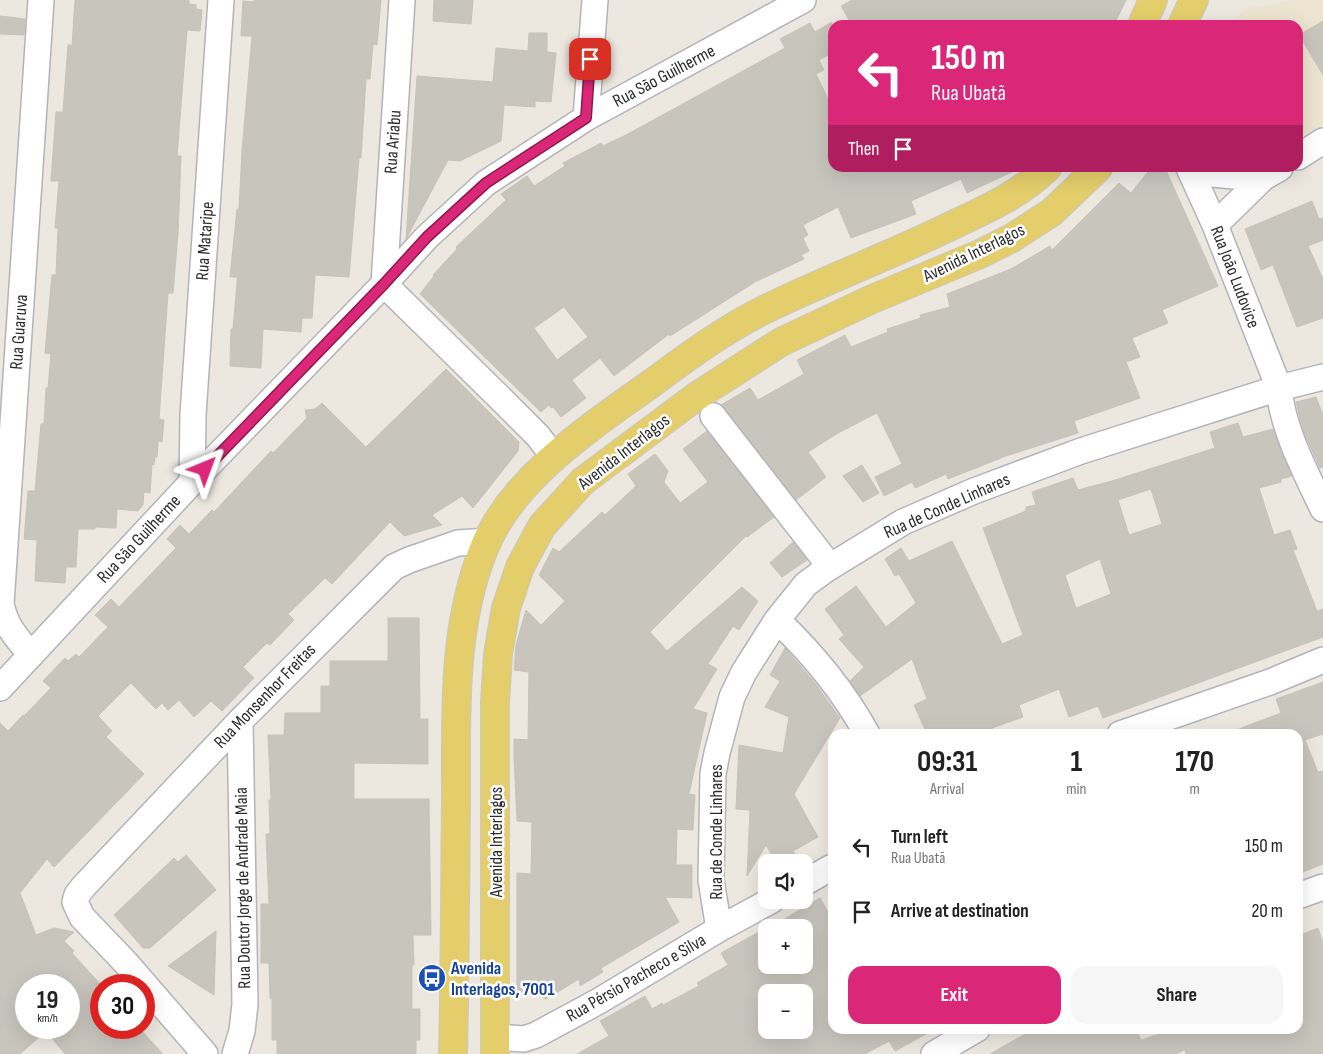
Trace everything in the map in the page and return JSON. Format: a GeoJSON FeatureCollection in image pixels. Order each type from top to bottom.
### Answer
{"type":"FeatureCollection","features":[{"type":"Feature","properties":{"kind":"main road"},"geometry":{"type":"LineString","coordinates":[[1144,20],[1153,0]]}},
{"type":"Feature","properties":{"kind":"main road"},"geometry":{"type":"LineString","coordinates":[[1184,20],[1194,0]]}},
{"type":"Feature","properties":{"kind":"main road","name":"Avenida Interlagos"},"geometry":{"type":"LineString","coordinates":[[453,1054],[459,655],[472,590],[483,549],[499,519],[522,489],[554,457],[602,418],[694,352],[764,310],[995,205],[1043,172]]}},
{"type":"Feature","properties":{"kind":"main road","name":"Avenida Interlagos"},"geometry":{"type":"LineString","coordinates":[[495,1046],[495,702],[498,654],[506,608],[520,567],[542,526],[583,481],[697,396],[781,342],[870,300],[980,254],[1012,238],[1052,212],[1094,172]]}},
{"type":"Feature","properties":{"kind":"street","name":"Rua Guaruva"},"geometry":{"type":"LineString","coordinates":[[30,655],[10,630],[4,618],[2,604],[41,0]]}},
{"type":"Feature","properties":{"kind":"street","name":"Rua Mataripe"},"geometry":{"type":"LineString","coordinates":[[192,482],[192,416],[221,0]]}},
{"type":"Feature","properties":{"kind":"street","name":"Rua Ariabu"},"geometry":{"type":"LineString","coordinates":[[384,284],[402,0]]}},
{"type":"Feature","properties":{"kind":"street"},"geometry":{"type":"LineString","coordinates":[[586,118],[595,0]]}},
{"type":"Feature","properties":{"kind":"street","name":"Rua São Guilherme"},"geometry":{"type":"LineString","coordinates":[[0,688],[192,482],[384,284],[427,237],[486,183],[586,118],[802,0]]}},
{"type":"Feature","properties":{"kind":"street","name":"Rua João Ludovice"},"geometry":{"type":"LineString","coordinates":[[1191,172],[1215,225],[1279,388],[1287,423],[1306,474],[1323,509]]}},
{"type":"Feature","properties":{"kind":"street"},"geometry":{"type":"LineString","coordinates":[[1204,172],[1245,178],[1272,172]]}},
{"type":"Feature","properties":{"kind":"street"},"geometry":{"type":"LineString","coordinates":[[1215,225],[1272,172]]}},
{"type":"Feature","properties":{"kind":"street"},"geometry":{"type":"LineString","coordinates":[[384,284],[538,436],[554,457]]}},
{"type":"Feature","properties":{"kind":"street","name":"Rua de Conde Linhares"},"geometry":{"type":"LineString","coordinates":[[719,929],[711,880],[714,774],[717,753],[732,698],[744,672],[777,620],[806,584],[828,568],[903,522],[974,491],[1082,451],[1279,388],[1323,377]]}},
{"type":"Feature","properties":{"kind":"street"},"geometry":{"type":"LineString","coordinates":[[713,416],[822,556],[828,568]]}},
{"type":"Feature","properties":{"kind":"street","name":"Rua Monsenhor Freitas"},"geometry":{"type":"LineString","coordinates":[[205,1054],[126,962],[82,917],[75,902],[77,895],[240,721],[394,567],[458,543],[488,541]]}},
{"type":"Feature","properties":{"kind":"street"},"geometry":{"type":"LineString","coordinates":[[777,620],[792,634],[835,685],[864,729]]}},
{"type":"Feature","properties":{"kind":"street"},"geometry":{"type":"LineString","coordinates":[[1134,729],[1270,682],[1323,660]]}},
{"type":"Feature","properties":{"kind":"street","name":"Rua Doutor Jorge de Andrade Maia"},"geometry":{"type":"LineString","coordinates":[[236,1054],[242,1031],[245,1004],[240,721]]}},
{"type":"Feature","properties":{"kind":"street"},"geometry":{"type":"LineString","coordinates":[[813,878],[828,869]]}},
{"type":"Feature","properties":{"kind":"street"},"geometry":{"type":"LineString","coordinates":[[1303,894],[1323,887]]}},
{"type":"Feature","properties":{"kind":"street","name":"Rua Pérsio Pacheco e Silva"},"geometry":{"type":"LineString","coordinates":[[495,1046],[524,1040],[536,1035],[758,908]]}},
{"type":"Feature","properties":{"kind":"street"},"geometry":{"type":"LineString","coordinates":[[945,1046],[968,1034]]}},
{"type":"Feature","properties":{"kind":"shaded area"},"geometry":{"type":"Polygon","coordinates":[[[1298,0],[1323,0],[1323,125],[1303,135],[1303,20],[1235,20],[1245,9],[1298,0]]]}},
{"type":"Feature","properties":{"kind":"building"},"geometry":{"type":"Polygon","coordinates":[[[75,0],[189,0],[189,4],[196,5],[196,9],[202,10],[200,31],[187,30],[177,156],[181,156],[178,233],[173,293],[168,293],[159,419],[164,420],[162,442],[158,441],[157,457],[155,457],[154,465],[152,464],[150,493],[144,492],[143,505],[138,511],[117,509],[116,528],[95,527],[95,529],[78,529],[76,567],[66,567],[65,583],[35,581],[37,540],[24,539],[28,491],[35,491],[41,424],[44,424],[46,388],[48,388],[51,354],[45,353],[52,275],[56,275],[58,228],[55,228],[59,181],[51,181],[56,112],[63,112],[68,45],[72,45],[75,0]]]}},
{"type":"Feature","properties":{"kind":"building"},"geometry":{"type":"Polygon","coordinates":[[[254,0],[381,0],[377,45],[373,44],[370,79],[366,79],[361,158],[359,158],[349,277],[315,275],[312,318],[302,318],[301,332],[263,329],[261,368],[230,366],[231,329],[233,329],[237,277],[230,277],[237,209],[239,209],[252,36],[241,36],[243,1],[254,2],[254,0]]]}},
{"type":"Feature","properties":{"kind":"building"},"geometry":{"type":"Polygon","coordinates":[[[434,0],[473,0],[471,24],[433,21],[434,0]]]}},
{"type":"Feature","properties":{"kind":"building"},"geometry":{"type":"Polygon","coordinates":[[[852,0],[1126,0],[1116,20],[849,20],[841,6],[852,0]]]}},
{"type":"Feature","properties":{"kind":"building"},"geometry":{"type":"Polygon","coordinates":[[[0,16],[25,19],[24,35],[0,34],[0,16]]]}},
{"type":"Feature","properties":{"kind":"building"},"geometry":{"type":"Polygon","coordinates":[[[1323,21],[1323,75],[1303,42],[1303,33],[1323,21]]]}},
{"type":"Feature","properties":{"kind":"building"},"geometry":{"type":"Polygon","coordinates":[[[810,23],[815,32],[828,24],[828,55],[819,60],[824,70],[816,74],[828,99],[828,172],[1012,172],[967,193],[961,179],[911,201],[916,214],[851,238],[838,207],[803,225],[808,235],[803,238],[809,251],[801,255],[804,259],[755,282],[670,336],[669,334],[614,376],[600,358],[572,380],[586,398],[561,417],[549,405],[541,412],[420,294],[433,275],[457,249],[456,247],[506,200],[501,194],[527,176],[534,186],[565,166],[563,163],[601,143],[603,146],[626,135],[785,48],[780,39],[810,23]],[[564,307],[534,328],[557,360],[588,337],[564,307]]]}},
{"type":"Feature","properties":{"kind":"building"},"geometry":{"type":"Polygon","coordinates":[[[529,33],[547,33],[547,52],[556,53],[551,102],[535,101],[535,107],[504,105],[501,141],[460,161],[448,160],[406,239],[417,76],[493,82],[496,48],[528,51],[529,33]]]}},
{"type":"Feature","properties":{"kind":"building"},"geometry":{"type":"Polygon","coordinates":[[[1148,172],[1167,172],[1218,286],[1162,310],[1168,323],[1132,338],[1140,357],[1126,362],[1140,398],[1074,421],[1078,433],[1006,456],[948,479],[946,474],[915,488],[912,482],[884,496],[875,477],[902,464],[877,413],[838,433],[808,452],[826,477],[796,500],[721,405],[750,388],[758,400],[804,374],[797,360],[845,335],[851,347],[888,332],[887,329],[921,318],[920,315],[950,307],[947,294],[1011,269],[1050,246],[1052,250],[1119,183],[1131,193],[1148,172]]]}},
{"type":"Feature","properties":{"kind":"building"},"geometry":{"type":"Polygon","coordinates":[[[1312,201],[1319,219],[1323,218],[1323,240],[1308,246],[1323,279],[1323,318],[1297,327],[1273,265],[1261,270],[1245,229],[1312,201]]]}},
{"type":"Feature","properties":{"kind":"building"},"geometry":{"type":"Polygon","coordinates":[[[446,369],[519,442],[518,451],[473,508],[462,496],[432,515],[442,525],[404,536],[390,522],[332,584],[325,578],[288,614],[294,620],[270,645],[267,643],[243,667],[254,678],[222,711],[211,701],[194,717],[179,700],[168,710],[162,703],[156,709],[131,683],[98,716],[112,731],[106,737],[144,774],[54,867],[47,859],[20,893],[36,935],[54,928],[74,932],[64,941],[91,974],[90,1039],[149,1039],[163,1054],[65,1054],[53,1039],[80,1039],[80,974],[15,974],[15,1039],[37,1039],[20,1054],[0,1054],[0,723],[8,731],[51,688],[43,681],[65,658],[68,661],[76,654],[79,657],[108,627],[95,615],[111,599],[119,607],[176,548],[167,539],[180,525],[189,534],[212,510],[214,512],[271,451],[273,453],[307,418],[305,410],[315,409],[322,403],[366,447],[446,369]]]}},
{"type":"Feature","properties":{"kind":"building"},"geometry":{"type":"Polygon","coordinates":[[[1316,397],[1323,415],[1323,467],[1320,468],[1303,430],[1296,402],[1316,397]]]}},
{"type":"Feature","properties":{"kind":"building"},"geometry":{"type":"Polygon","coordinates":[[[1238,423],[1243,437],[1273,429],[1292,476],[1281,479],[1281,482],[1259,488],[1274,535],[1290,530],[1297,549],[1293,550],[1317,611],[1323,609],[1323,637],[1103,718],[1098,706],[1069,717],[1059,689],[1019,705],[1023,717],[992,729],[925,729],[914,705],[927,699],[912,659],[860,696],[850,681],[864,667],[839,639],[844,635],[825,609],[856,586],[886,627],[916,603],[899,574],[895,576],[885,559],[901,548],[909,561],[952,541],[1002,644],[1023,635],[983,528],[1026,511],[1026,507],[1036,505],[1032,492],[1073,478],[1078,490],[1215,448],[1210,432],[1238,423]],[[1151,489],[1118,500],[1129,535],[1162,524],[1151,489]],[[1100,559],[1065,575],[1076,608],[1111,594],[1100,559]]]}},
{"type":"Feature","properties":{"kind":"building"},"geometry":{"type":"Polygon","coordinates":[[[707,431],[774,517],[746,536],[650,632],[667,651],[742,587],[758,601],[739,630],[733,626],[708,664],[717,669],[693,709],[707,713],[689,794],[695,795],[693,830],[677,829],[676,865],[692,865],[692,898],[665,897],[679,922],[601,968],[603,972],[580,986],[579,979],[546,999],[533,993],[517,992],[517,873],[531,874],[532,822],[517,821],[514,758],[514,739],[528,740],[529,672],[514,670],[516,645],[526,610],[541,625],[565,601],[539,575],[553,548],[559,552],[602,512],[605,515],[636,486],[628,474],[655,454],[668,471],[664,482],[680,503],[708,482],[683,449],[707,431]]]}},
{"type":"Feature","properties":{"kind":"building"},"geometry":{"type":"Polygon","coordinates":[[[862,465],[879,493],[863,502],[843,476],[862,465]]]}},
{"type":"Feature","properties":{"kind":"building"},"geometry":{"type":"Polygon","coordinates":[[[793,542],[807,560],[782,577],[770,563],[793,542]]]}},
{"type":"Feature","properties":{"kind":"building"},"geometry":{"type":"Polygon","coordinates":[[[388,618],[419,618],[420,719],[428,719],[428,764],[354,763],[354,799],[429,799],[431,935],[413,935],[412,1009],[420,1009],[420,1040],[416,1040],[416,1054],[277,1054],[277,1040],[272,1040],[272,998],[270,998],[269,963],[261,963],[261,904],[269,904],[266,834],[270,834],[269,800],[271,800],[268,735],[284,735],[285,713],[321,713],[321,686],[330,686],[330,661],[388,661],[388,618]]]}},
{"type":"Feature","properties":{"kind":"building"},"geometry":{"type":"Polygon","coordinates":[[[785,648],[815,683],[840,718],[833,729],[828,729],[828,738],[794,794],[818,837],[793,851],[795,854],[771,854],[766,845],[760,854],[758,854],[758,858],[747,876],[750,810],[736,809],[739,745],[783,753],[789,717],[765,707],[780,681],[770,675],[785,648]]]}},
{"type":"Feature","properties":{"kind":"building"},"geometry":{"type":"Polygon","coordinates":[[[1323,682],[1323,734],[1305,740],[1318,772],[1323,771],[1323,864],[1303,872],[1303,729],[1239,729],[1281,713],[1276,699],[1323,682]]]}},
{"type":"Feature","properties":{"kind":"building"},"geometry":{"type":"Polygon","coordinates":[[[186,855],[216,890],[150,948],[143,948],[114,915],[174,858],[178,862],[186,855]]]}},
{"type":"Feature","properties":{"kind":"building"},"geometry":{"type":"Polygon","coordinates":[[[820,898],[828,912],[828,1034],[926,1034],[895,1051],[889,1041],[865,1054],[577,1054],[609,1036],[600,1021],[645,996],[652,1009],[699,986],[697,983],[728,965],[721,953],[758,932],[758,974],[813,974],[813,919],[784,919],[801,909],[813,909],[813,902],[820,898]]]}},
{"type":"Feature","properties":{"kind":"building"},"geometry":{"type":"Polygon","coordinates":[[[1318,928],[1323,943],[1323,1054],[1186,1054],[1185,1050],[1175,1054],[990,1054],[1025,1034],[1138,1034],[1141,1040],[1160,1034],[1303,1034],[1303,934],[1318,928]]]}},
{"type":"Feature","properties":{"kind":"building"},"geometry":{"type":"Polygon","coordinates":[[[216,931],[214,995],[168,966],[216,931]]]}},
{"type":"Feature","properties":{"kind":"place","name":"Avenida Interlagos, 7001"},"geometry":{"type":"Point","coordinates":[432,978]}},
{"type":"Feature","properties":{"kind":"route"},"geometry":{"type":"LineString","coordinates":[[205,469],[427,237],[486,183],[586,118],[590,59]]}}]}
